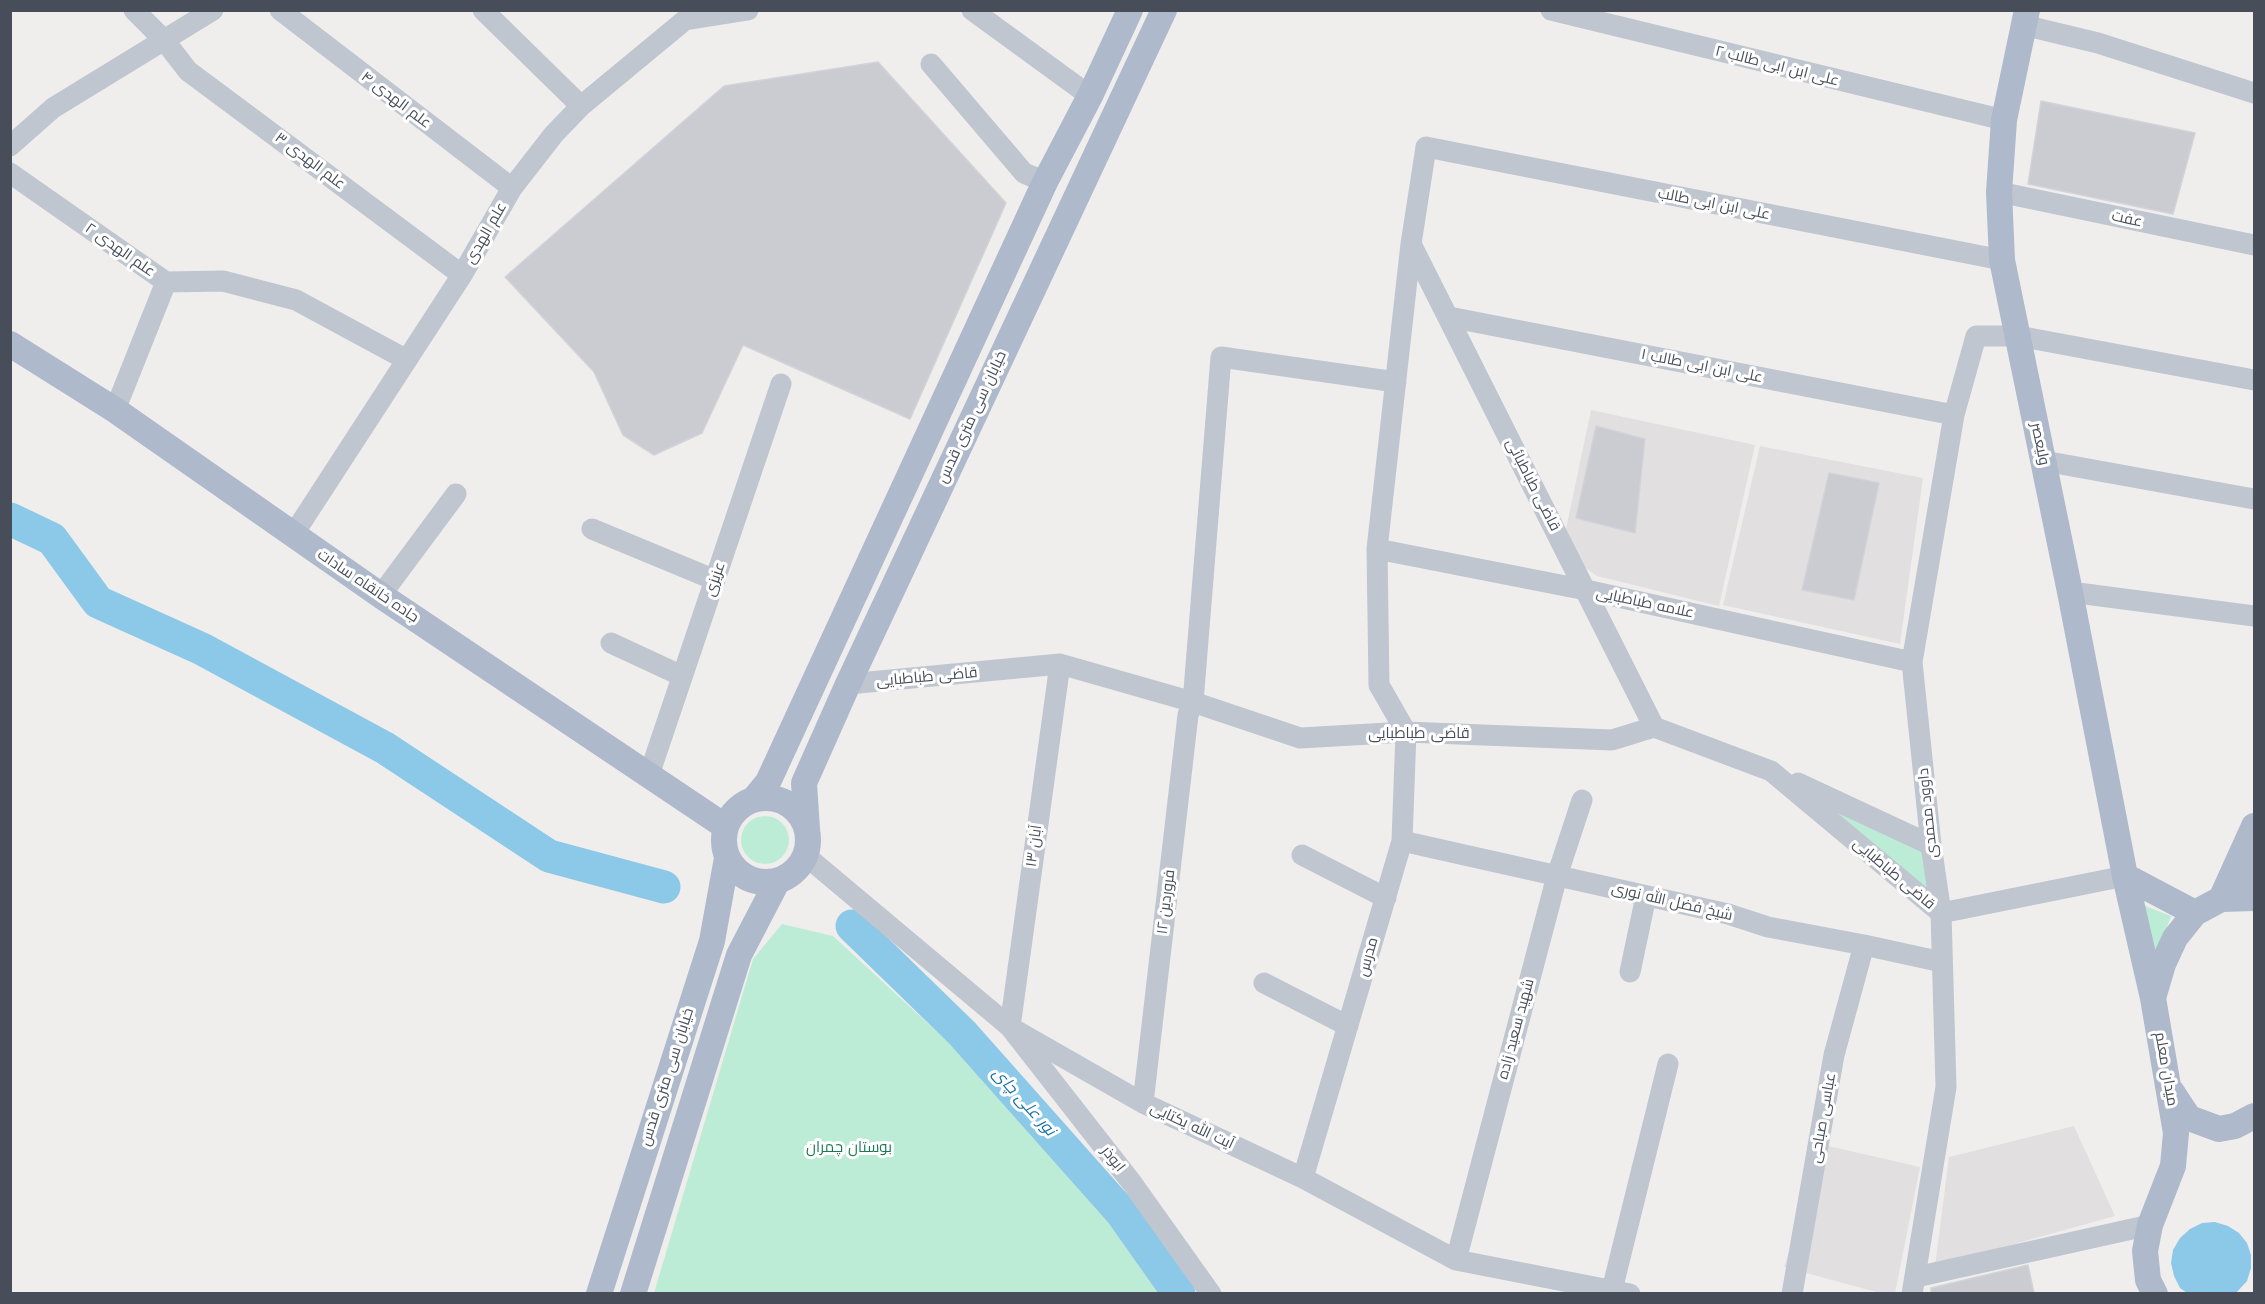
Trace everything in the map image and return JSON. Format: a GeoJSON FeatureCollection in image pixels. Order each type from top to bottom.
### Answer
{"type":"FeatureCollection","features":[{"type":"Feature","properties":{"kind":"main road"},"geometry":{"type":"LineString","coordinates":[[754,799],[768,782],[1045,182],[1090,96],[1130,10]]}},
{"type":"Feature","properties":{"kind":"main road","name":"خیابان سی متری قدس"},"geometry":{"type":"LineString","coordinates":[[807,829],[804,783],[1038,276],[1164,10]]}},
{"type":"Feature","properties":{"kind":"main road","name":"ولیعصر"},"geometry":{"type":"LineString","coordinates":[[2025,18],[2004,120],[1999,192],[2002,260],[2125,876],[2153,998]]}},
{"type":"Feature","properties":{"kind":"main road"},"geometry":{"type":"LineString","coordinates":[[1009,260],[1038,276]]}},
{"type":"Feature","properties":{"kind":"main road","name":"جاده خانقاه سادات"},"geometry":{"type":"LineString","coordinates":[[10,344],[115,410],[293,535],[726,827]]}},
{"type":"Feature","properties":{"kind":"main road"},"geometry":{"type":"LineString","coordinates":[[754,799],[781,800],[793,807],[802,817],[807,829],[809,843],[806,856],[799,868],[777,882],[753,881],[743,876],[727,858],[724,848],[726,827],[738,807],[754,799]]}},
{"type":"Feature","properties":{"kind":"main road"},"geometry":{"type":"LineString","coordinates":[[2221,899],[2254,826]]}},
{"type":"Feature","properties":{"kind":"main road","name":"خیابان سی متری قدس"},"geometry":{"type":"LineString","coordinates":[[599,1293],[712,941],[727,858]]}},
{"type":"Feature","properties":{"kind":"main road"},"geometry":{"type":"LineString","coordinates":[[2125,876],[2195,913]]}},
{"type":"Feature","properties":{"kind":"main road","name":"خیابان سی متری قدس"},"geometry":{"type":"LineString","coordinates":[[633,1293],[739,955],[777,882]]}},
{"type":"Feature","properties":{"kind":"main road","name":"میدان معلم"},"geometry":{"type":"LineString","coordinates":[[2155,1293],[2148,1280],[2145,1251],[2150,1225],[2174,1166],[2176,1133],[2153,998],[2163,964],[2175,938],[2195,913],[2252,885]]}},
{"type":"Feature","properties":{"kind":"main road"},"geometry":{"type":"LineString","coordinates":[[2170,1089],[2189,1118],[2218,1129],[2235,1126],[2254,1116]]}},
{"type":"Feature","properties":{"kind":"street","name":"علم الهدی ۳"},"geometry":{"type":"LineString","coordinates":[[134,10],[164,40],[188,71],[462,274]]}},
{"type":"Feature","properties":{"kind":"street"},"geometry":{"type":"LineString","coordinates":[[10,146],[53,108],[213,10]]}},
{"type":"Feature","properties":{"kind":"street","name":"علم الهدی ۴"},"geometry":{"type":"LineString","coordinates":[[280,10],[512,189]]}},
{"type":"Feature","properties":{"kind":"street"},"geometry":{"type":"LineString","coordinates":[[483,10],[581,106]]}},
{"type":"Feature","properties":{"kind":"street","name":"علم الهدی"},"geometry":{"type":"LineString","coordinates":[[293,535],[462,274],[512,189],[554,134],[581,106],[685,20],[748,10]]}},
{"type":"Feature","properties":{"kind":"street"},"geometry":{"type":"LineString","coordinates":[[972,10],[1090,96]]}},
{"type":"Feature","properties":{"kind":"street","name":"علی ابن ابی طالب ۲"},"geometry":{"type":"LineString","coordinates":[[1551,10],[2004,120]]}},
{"type":"Feature","properties":{"kind":"street"},"geometry":{"type":"LineString","coordinates":[[2025,18],[2254,93]]}},
{"type":"Feature","properties":{"kind":"street"},"geometry":{"type":"LineString","coordinates":[[931,64],[1024,173],[1045,182]]}},
{"type":"Feature","properties":{"kind":"street","name":"علی ابن ابی طالب"},"geometry":{"type":"LineString","coordinates":[[1411,244],[1426,147],[2002,260]]}},
{"type":"Feature","properties":{"kind":"street","name":"علم الهدی ۲"},"geometry":{"type":"LineString","coordinates":[[10,173],[166,282],[223,281],[296,300],[407,360]]}},
{"type":"Feature","properties":{"kind":"street","name":"عفت"},"geometry":{"type":"LineString","coordinates":[[1999,192],[2254,245]]}},
{"type":"Feature","properties":{"kind":"street"},"geometry":{"type":"LineString","coordinates":[[1406,732],[1379,685],[1377,549],[1411,244]]}},
{"type":"Feature","properties":{"kind":"street","name":"قاضی طباطبائی"},"geometry":{"type":"LineString","coordinates":[[1411,244],[1654,727]]}},
{"type":"Feature","properties":{"kind":"street"},"geometry":{"type":"LineString","coordinates":[[115,410],[166,282]]}},
{"type":"Feature","properties":{"kind":"street","name":"علی ابن ابی طالب ۱"},"geometry":{"type":"LineString","coordinates":[[1449,317],[1954,415]]}},
{"type":"Feature","properties":{"kind":"street","name":"داوود محمدی"},"geometry":{"type":"LineString","coordinates":[[1914,1285],[1946,1087],[1940,962],[1941,913],[1931,845],[1912,662],[1954,415],[1976,336],[2018,336]]}},
{"type":"Feature","properties":{"kind":"street"},"geometry":{"type":"LineString","coordinates":[[2018,336],[2254,380]]}},
{"type":"Feature","properties":{"kind":"street","name":"۱۲ فروردین"},"geometry":{"type":"LineString","coordinates":[[1143,1103],[1188,715],[1193,702],[1221,357],[1396,382]]}},
{"type":"Feature","properties":{"kind":"street","name":"عزیزی"},"geometry":{"type":"LineString","coordinates":[[649,775],[782,384]]}},
{"type":"Feature","properties":{"kind":"street"},"geometry":{"type":"LineString","coordinates":[[2043,461],[2254,499]]}},
{"type":"Feature","properties":{"kind":"street"},"geometry":{"type":"LineString","coordinates":[[381,595],[456,494]]}},
{"type":"Feature","properties":{"kind":"street"},"geometry":{"type":"LineString","coordinates":[[592,529],[715,580]]}},
{"type":"Feature","properties":{"kind":"street","name":"علامه طباطبایی"},"geometry":{"type":"LineString","coordinates":[[1377,549],[1586,590],[1912,662]]}},
{"type":"Feature","properties":{"kind":"street"},"geometry":{"type":"LineString","coordinates":[[2070,592],[2254,616]]}},
{"type":"Feature","properties":{"kind":"street"},"geometry":{"type":"LineString","coordinates":[[611,643],[682,676]]}},
{"type":"Feature","properties":{"kind":"street","name":"قاضی طباطبایی"},"geometry":{"type":"LineString","coordinates":[[848,684],[1060,664],[1193,702],[1300,738],[1406,732],[1611,740],[1654,727],[1771,771],[1941,913]]}},
{"type":"Feature","properties":{"kind":"street","name":"۱۳ آبان"},"geometry":{"type":"LineString","coordinates":[[1010,1027],[1060,664]]}},
{"type":"Feature","properties":{"kind":"street","name":"مدرس"},"geometry":{"type":"LineString","coordinates":[[1303,1178],[1402,841],[1406,732]]}},
{"type":"Feature","properties":{"kind":"street"},"geometry":{"type":"LineString","coordinates":[[1771,771],[1931,845]]}},
{"type":"Feature","properties":{"kind":"street","name":"شهید سعید زاده"},"geometry":{"type":"LineString","coordinates":[[1456,1260],[1557,876],[1582,800]]}},
{"type":"Feature","properties":{"kind":"street","name":"شیخ فضل الله نوری"},"geometry":{"type":"LineString","coordinates":[[1402,841],[1728,914],[1768,927],[1940,962]]}},
{"type":"Feature","properties":{"kind":"street"},"geometry":{"type":"LineString","coordinates":[[1302,855],[1386,898]]}},
{"type":"Feature","properties":{"kind":"street","name":"آیت الله یکتایی"},"geometry":{"type":"LineString","coordinates":[[806,856],[1010,1027],[1143,1103],[1303,1178],[1456,1260],[1618,1292]]}},
{"type":"Feature","properties":{"kind":"street"},"geometry":{"type":"LineString","coordinates":[[1941,913],[2125,876]]}},
{"type":"Feature","properties":{"kind":"street"},"geometry":{"type":"LineString","coordinates":[[1630,972],[1646,896]]}},
{"type":"Feature","properties":{"kind":"street","name":"عباسی صباحی"},"geometry":{"type":"LineString","coordinates":[[1792,1293],[1834,1054],[1864,945]]}},
{"type":"Feature","properties":{"kind":"street"},"geometry":{"type":"LineString","coordinates":[[1264,983],[1348,1026]]}},
{"type":"Feature","properties":{"kind":"street","name":"ابوذر"},"geometry":{"type":"LineString","coordinates":[[1010,1027],[1132,1183],[1211,1293]]}},
{"type":"Feature","properties":{"kind":"street"},"geometry":{"type":"LineString","coordinates":[[1618,1292],[1668,1064]]}},
{"type":"Feature","properties":{"kind":"street"},"geometry":{"type":"LineString","coordinates":[[1914,1285],[2150,1225]]}},
{"type":"Feature","properties":{"kind":"shaded area"},"geometry":{"type":"Polygon","coordinates":[[[1591,410],[1755,445],[1719,606],[1597,576],[1580,564],[1565,534],[1591,410]]]}},
{"type":"Feature","properties":{"kind":"shaded area"},"geometry":{"type":"Polygon","coordinates":[[[1760,446],[1923,478],[1900,644],[1723,605],[1760,446]]]}},
{"type":"Feature","properties":{"kind":"shaded area"},"geometry":{"type":"Polygon","coordinates":[[[2074,1126],[2115,1216],[1935,1266],[1949,1157],[2074,1126]]]}},
{"type":"Feature","properties":{"kind":"shaded area"},"geometry":{"type":"Polygon","coordinates":[[[1824,1145],[1920,1167],[1895,1293],[1880,1293],[1784,1267],[1824,1145]]]}},
{"type":"Feature","properties":{"kind":"green space"},"geometry":{"type":"Polygon","coordinates":[[[1804,791],[1925,848],[1931,897],[1804,791]]]}},
{"type":"Feature","properties":{"kind":"green space"},"geometry":{"type":"Polygon","coordinates":[[[760,816],[770,816],[785,826],[789,840],[788,849],[779,860],[770,864],[760,864],[745,854],[741,845],[741,835],[751,820],[760,816]]]}},
{"type":"Feature","properties":{"kind":"green space"},"geometry":{"type":"Polygon","coordinates":[[[2140,904],[2171,916],[2155,961],[2140,904]]]}},
{"type":"Feature","properties":{"kind":"green space","name":"بوستان چمران"},"geometry":{"type":"Polygon","coordinates":[[[782,924],[833,936],[1034,1121],[1166,1293],[654,1293],[753,959],[782,924]]]}},
{"type":"Feature","properties":{"kind":"water"},"geometry":{"type":"Polygon","coordinates":[[[2215,1222],[2239,1233],[2247,1243],[2251,1255],[2251,1268],[2247,1281],[2236,1293],[2187,1293],[2180,1288],[2174,1276],[2171,1263],[2173,1250],[2180,1238],[2190,1229],[2202,1223],[2215,1222]]]}},
{"type":"Feature","properties":{"kind":"building"},"geometry":{"type":"Polygon","coordinates":[[[878,62],[1006,203],[910,419],[743,345],[702,433],[654,455],[623,435],[594,372],[505,277],[724,86],[878,62]]]}},
{"type":"Feature","properties":{"kind":"building"},"geometry":{"type":"Polygon","coordinates":[[[2041,101],[2195,133],[2173,214],[2028,184],[2041,101]]]}},
{"type":"Feature","properties":{"kind":"building"},"geometry":{"type":"Polygon","coordinates":[[[1596,426],[1645,439],[1635,533],[1576,518],[1596,426]]]}},
{"type":"Feature","properties":{"kind":"building"},"geometry":{"type":"Polygon","coordinates":[[[1829,473],[1879,483],[1854,600],[1802,590],[1829,473]]]}},
{"type":"Feature","properties":{"kind":"building"},"geometry":{"type":"Polygon","coordinates":[[[2028,1265],[2034,1293],[1931,1293],[1931,1288],[2028,1265]]]}},
{"type":"Feature","properties":{"kind":"waterway"},"geometry":{"type":"LineString","coordinates":[[10,519],[52,539],[98,602],[202,649],[385,748],[549,856],[664,887]]}},
{"type":"Feature","properties":{"kind":"waterway","name":"نور علی چای"},"geometry":{"type":"LineString","coordinates":[[852,926],[962,1033],[1121,1212],[1179,1294]]}}]}
